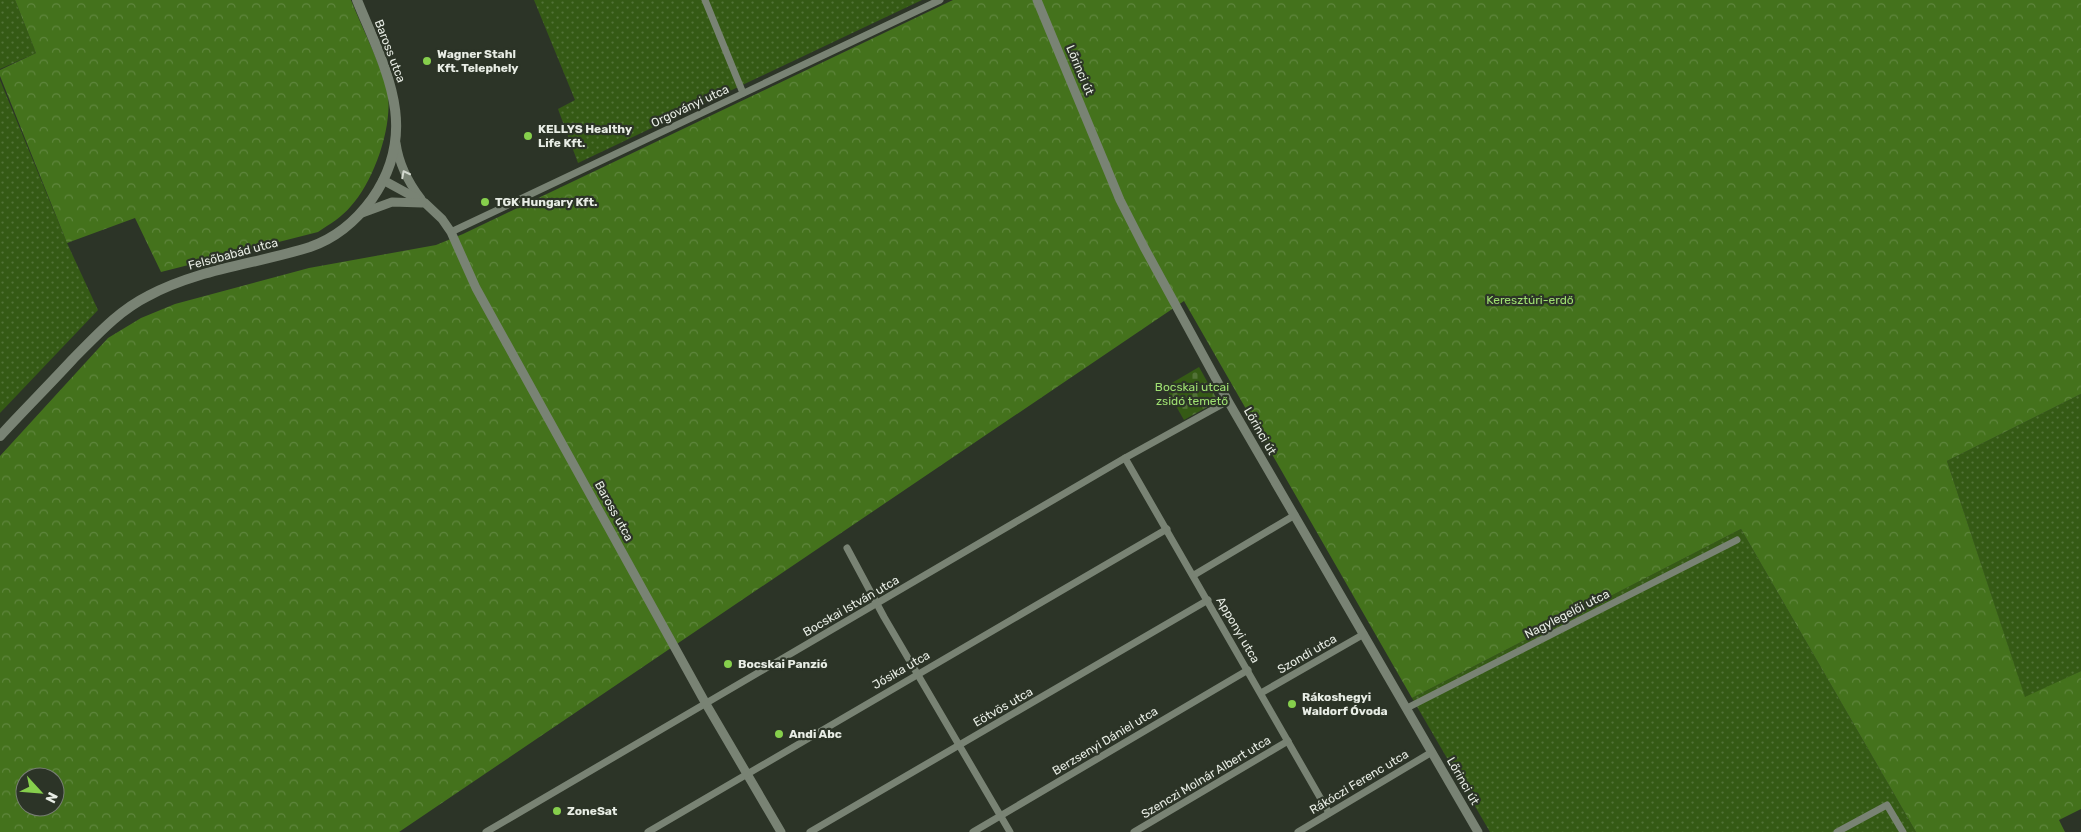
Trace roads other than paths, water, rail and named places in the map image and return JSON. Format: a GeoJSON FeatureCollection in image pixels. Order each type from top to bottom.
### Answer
{"type":"FeatureCollection","features":[{"type":"Feature","properties":{"kind":"main road","name":"Baross utca"},"geometry":{"type":"LineString","coordinates":[[357,0],[389,78],[397,116],[392,158],[383,180]]}},
{"type":"Feature","properties":{"kind":"main road","name":"Felsőbabád utca"},"geometry":{"type":"LineString","coordinates":[[0,436],[110,322],[134,304],[162,289],[196,275],[312,246],[340,232],[362,213],[383,180]]}},
{"type":"Feature","properties":{"kind":"street"},"geometry":{"type":"LineString","coordinates":[[705,0],[744,93]]}},
{"type":"Feature","properties":{"kind":"street","name":"Orgoványi utca"},"geometry":{"type":"LineString","coordinates":[[451,232],[940,0]]}},
{"type":"Feature","properties":{"kind":"street","name":"Lőrinci út"},"geometry":{"type":"LineString","coordinates":[[1037,0],[1120,200],[1228,401],[1478,832]]}},
{"type":"Feature","properties":{"kind":"street","name":"Baross utca"},"geometry":{"type":"LineString","coordinates":[[395,142],[397,154],[404,171],[415,192],[424,203]]}},
{"type":"Feature","properties":{"kind":"street","name":"Baross utca"},"geometry":{"type":"LineString","coordinates":[[383,180],[435,211],[451,232],[476,288],[706,704],[781,832]]}},
{"type":"Feature","properties":{"kind":"street"},"geometry":{"type":"LineString","coordinates":[[362,213],[392,202],[424,203]]}},
{"type":"Feature","properties":{"kind":"street","name":"Bocskai István utca"},"geometry":{"type":"LineString","coordinates":[[486,832],[1125,458],[1228,401]]}},
{"type":"Feature","properties":{"kind":"street","name":"Apponyi utca"},"geometry":{"type":"LineString","coordinates":[[1125,458],[1194,575],[1329,813]]}},
{"type":"Feature","properties":{"kind":"street"},"geometry":{"type":"LineString","coordinates":[[1194,575],[1295,515]]}},
{"type":"Feature","properties":{"kind":"street","name":"Jósika utca"},"geometry":{"type":"LineString","coordinates":[[648,832],[1167,529]]}},
{"type":"Feature","properties":{"kind":"street","name":"Nagylegelői utca"},"geometry":{"type":"LineString","coordinates":[[1407,708],[1736,540]]}},
{"type":"Feature","properties":{"kind":"street"},"geometry":{"type":"LineString","coordinates":[[848,548],[884,617],[1010,832]]}},
{"type":"Feature","properties":{"kind":"street","name":"Eötvös utca"},"geometry":{"type":"LineString","coordinates":[[810,832],[1208,600]]}},
{"type":"Feature","properties":{"kind":"street","name":"Szondi utca"},"geometry":{"type":"LineString","coordinates":[[1261,693],[1364,634]]}},
{"type":"Feature","properties":{"kind":"street","name":"Berzsenyi Dániel utca"},"geometry":{"type":"LineString","coordinates":[[974,832],[1248,670]]}},
{"type":"Feature","properties":{"kind":"street","name":"Szenczi Molnár Albert utca"},"geometry":{"type":"LineString","coordinates":[[1134,832],[1288,741]]}},
{"type":"Feature","properties":{"kind":"street","name":"Rákóczi Ferenc utca"},"geometry":{"type":"LineString","coordinates":[[1298,832],[1432,752]]}},
{"type":"Feature","properties":{"kind":"street"},"geometry":{"type":"LineString","coordinates":[[1837,832],[1887,805],[1903,832]]}},
{"type":"Feature","properties":{"kind":"place","name":"Wagner Stahl Kft. Telephely"},"geometry":{"type":"Point","coordinates":[427,61]}},
{"type":"Feature","properties":{"kind":"place","name":"KELLYS Healthy Life Kft."},"geometry":{"type":"Point","coordinates":[528,136]}},
{"type":"Feature","properties":{"kind":"place","name":"TGK Hungary Kft."},"geometry":{"type":"Point","coordinates":[485,202]}},
{"type":"Feature","properties":{"kind":"place","name":"Bocskai Panzió"},"geometry":{"type":"Point","coordinates":[728,664]}},
{"type":"Feature","properties":{"kind":"place","name":"Rákoshegyi Waldorf Óvoda"},"geometry":{"type":"Point","coordinates":[1292,704]}},
{"type":"Feature","properties":{"kind":"place","name":"Andi Abc"},"geometry":{"type":"Point","coordinates":[779,734]}},
{"type":"Feature","properties":{"kind":"place","name":"ZoneSat"},"geometry":{"type":"Point","coordinates":[557,811]}},
{"type":"Feature","properties":{"kind":"park label","name":"Keresztúri-erdő"},"geometry":{"type":"Point","coordinates":[1530,300]}},
{"type":"Feature","properties":{"kind":"park label","name":"Bocskai utcai zsidó temető"},"geometry":{"type":"Point","coordinates":[1192,394]}}]}
